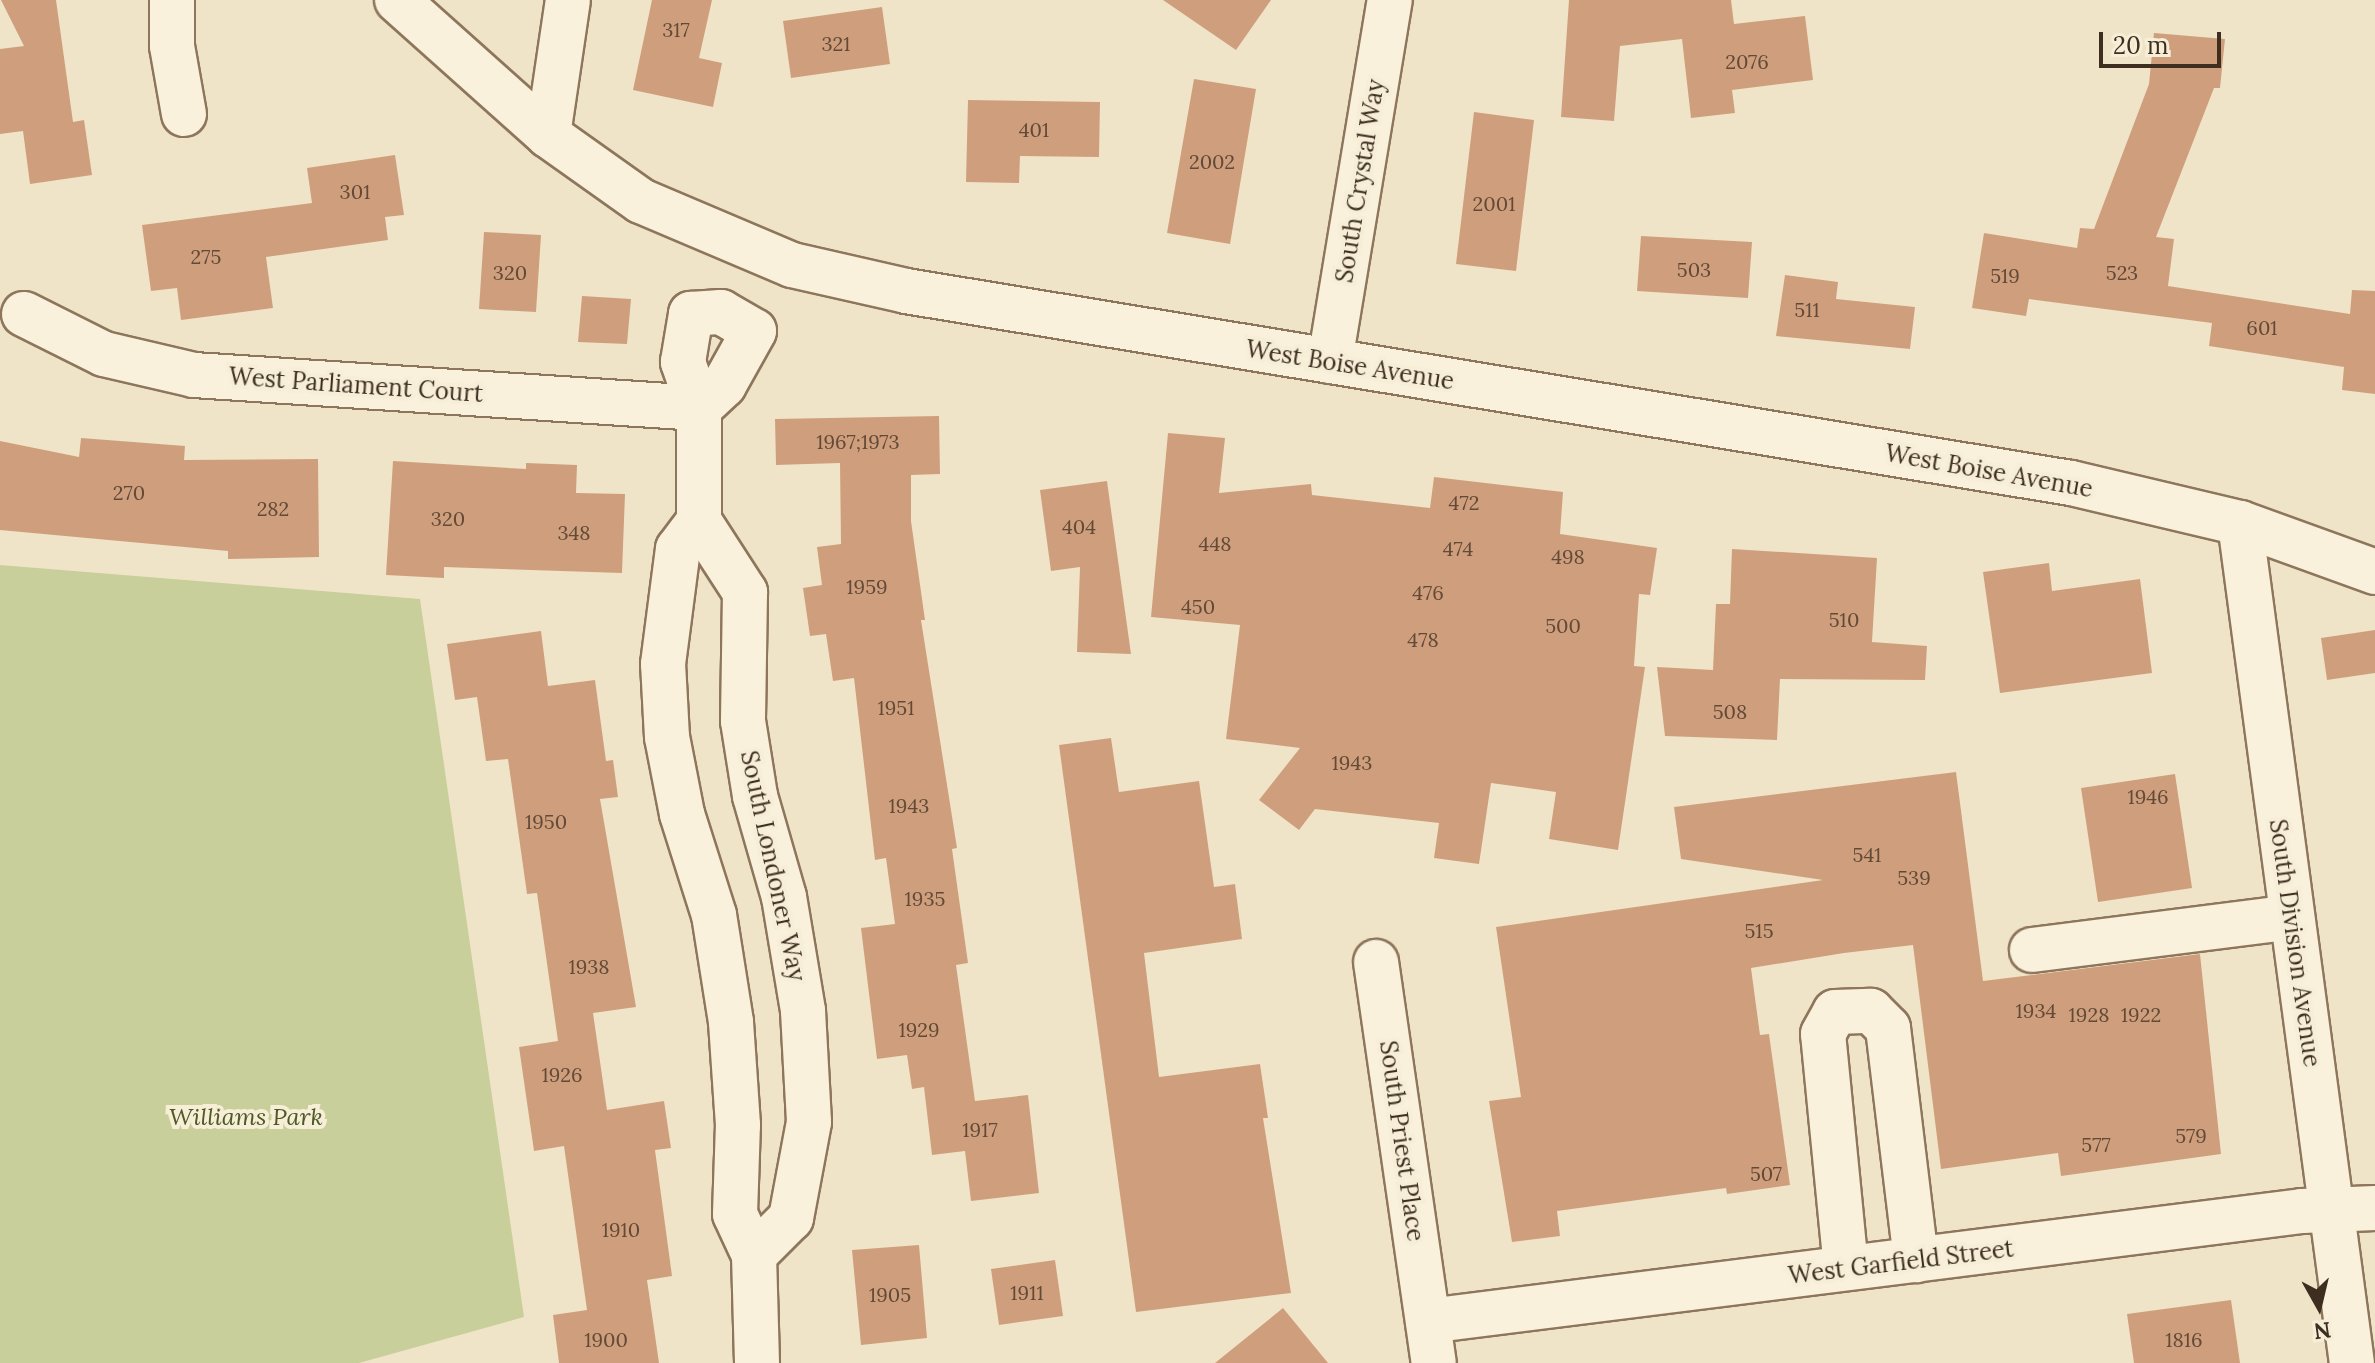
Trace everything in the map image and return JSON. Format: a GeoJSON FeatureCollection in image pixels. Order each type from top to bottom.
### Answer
{"type":"FeatureCollection","features":[{"type":"Feature","properties":{"kind":"street"},"geometry":{"type":"LineString","coordinates":[[172,0],[172,46],[184,114]]}},
{"type":"Feature","properties":{"kind":"street","name":"West Boise Avenue"},"geometry":{"type":"LineString","coordinates":[[397,0],[548,135],[641,201],[742,248],[906,291],[2071,483],[2240,523],[2375,572]]}},
{"type":"Feature","properties":{"kind":"street"},"geometry":{"type":"LineString","coordinates":[[548,135],[568,0]]}},
{"type":"Feature","properties":{"kind":"street","name":"South Crystal Way"},"geometry":{"type":"LineString","coordinates":[[1330,361],[1390,0]]}},
{"type":"Feature","properties":{"kind":"street"},"geometry":{"type":"LineString","coordinates":[[742,248],[721,312],[691,314],[683,362],[699,408],[699,521],[678,549],[663,664],[667,737],[682,814],[714,915],[732,1037],[738,1125],[735,1214],[754,1255],[757,1363]]}},
{"type":"Feature","properties":{"kind":"street","name":"West Parliament Court"},"geometry":{"type":"LineString","coordinates":[[24,314],[104,354],[194,375],[699,408]]}},
{"type":"Feature","properties":{"kind":"street","name":"South Londoner Way"},"geometry":{"type":"LineString","coordinates":[[699,521],[745,592],[743,721],[755,796],[784,897],[803,1011],[809,1122],[791,1218],[754,1255]]}},
{"type":"Feature","properties":{"kind":"street","name":"South Division Avenue"},"geometry":{"type":"LineString","coordinates":[[2240,523],[2352,1363]]}},
{"type":"Feature","properties":{"kind":"street"},"geometry":{"type":"LineString","coordinates":[[2032,950],[2292,917]]}},
{"type":"Feature","properties":{"kind":"street","name":"South Priest Place"},"geometry":{"type":"LineString","coordinates":[[1376,962],[1431,1342]]}},
{"type":"Feature","properties":{"kind":"street"},"geometry":{"type":"LineString","coordinates":[[1846,1268],[1823,1034],[1835,1012],[1871,1011],[1888,1028],[1916,1260]]}},
{"type":"Feature","properties":{"kind":"street","name":"West Garfield Street"},"geometry":{"type":"LineString","coordinates":[[1431,1342],[1846,1268],[2330,1208],[2375,1208]]}},
{"type":"Feature","properties":{"kind":"green space","name":"Williams Park"},"geometry":{"type":"Polygon","coordinates":[[[0,565],[420,599],[524,1317],[359,1363],[0,1363],[0,565]]]}},
{"type":"Feature","properties":{"kind":"building"},"geometry":{"type":"Polygon","coordinates":[[[1,0],[56,0],[73,122],[84,120],[92,175],[30,184],[23,131],[0,134],[0,49],[24,46],[1,0]]]}},
{"type":"Feature","properties":{"kind":"building"},"geometry":{"type":"Polygon","coordinates":[[[652,0],[712,0],[699,58],[722,63],[713,107],[633,90],[652,0]]]}},
{"type":"Feature","properties":{"kind":"building"},"geometry":{"type":"Polygon","coordinates":[[[1163,0],[1271,0],[1236,50],[1163,0]]]}},
{"type":"Feature","properties":{"kind":"building"},"geometry":{"type":"Polygon","coordinates":[[[1569,0],[1731,0],[1734,24],[1805,16],[1813,80],[1732,90],[1735,113],[1691,118],[1682,39],[1620,46],[1614,121],[1561,117],[1569,0]]]}},
{"type":"Feature","properties":{"kind":"building"},"geometry":{"type":"Polygon","coordinates":[[[882,7],[890,64],[791,78],[783,21],[882,7]]]}},
{"type":"Feature","properties":{"kind":"building"},"geometry":{"type":"Polygon","coordinates":[[[2154,33],[2225,39],[2220,88],[2214,88],[2156,237],[2174,239],[2168,286],[2350,314],[2352,290],[2375,291],[2375,394],[2342,390],[2344,367],[2209,346],[2212,323],[2029,299],[2026,316],[1972,308],[1984,233],[2077,248],[2080,228],[2094,229],[2149,84],[2154,33]]]}},
{"type":"Feature","properties":{"kind":"building"},"geometry":{"type":"Polygon","coordinates":[[[1194,79],[1256,89],[1230,244],[1167,233],[1194,79]]]}},
{"type":"Feature","properties":{"kind":"building"},"geometry":{"type":"Polygon","coordinates":[[[968,100],[1100,102],[1099,157],[1020,156],[1019,183],[966,182],[968,100]]]}},
{"type":"Feature","properties":{"kind":"building"},"geometry":{"type":"Polygon","coordinates":[[[1474,112],[1534,120],[1516,271],[1456,264],[1474,112]]]}},
{"type":"Feature","properties":{"kind":"building"},"geometry":{"type":"Polygon","coordinates":[[[395,155],[404,215],[385,217],[388,240],[266,257],[273,308],[181,320],[177,288],[151,291],[142,225],[312,203],[307,168],[395,155]]]}},
{"type":"Feature","properties":{"kind":"building"},"geometry":{"type":"Polygon","coordinates":[[[484,232],[541,235],[536,312],[479,309],[484,232]]]}},
{"type":"Feature","properties":{"kind":"building"},"geometry":{"type":"Polygon","coordinates":[[[1641,236],[1752,242],[1748,298],[1637,291],[1641,236]]]}},
{"type":"Feature","properties":{"kind":"building"},"geometry":{"type":"Polygon","coordinates":[[[1785,275],[1838,282],[1836,299],[1915,307],[1910,349],[1776,336],[1785,275]]]}},
{"type":"Feature","properties":{"kind":"building"},"geometry":{"type":"Polygon","coordinates":[[[582,296],[631,299],[627,344],[578,342],[582,296]]]}},
{"type":"Feature","properties":{"kind":"building"},"geometry":{"type":"Polygon","coordinates":[[[939,416],[940,474],[911,475],[911,521],[925,620],[921,620],[957,848],[952,849],[968,963],[956,965],[975,1101],[1028,1095],[1039,1193],[971,1201],[965,1151],[932,1155],[924,1087],[912,1089],[907,1055],[877,1059],[861,928],[895,924],[886,858],[875,860],[854,678],[833,681],[826,634],[810,636],[803,588],[822,585],[817,547],[841,544],[840,463],[776,465],[775,419],[939,416]]]}},
{"type":"Feature","properties":{"kind":"building"},"geometry":{"type":"Polygon","coordinates":[[[1168,433],[1225,438],[1219,493],[1311,484],[1312,495],[1430,508],[1434,477],[1563,492],[1560,534],[1657,548],[1650,595],[1639,594],[1634,666],[1645,667],[1618,850],[1549,839],[1556,792],[1491,783],[1479,864],[1434,858],[1439,823],[1315,809],[1299,830],[1259,800],[1300,748],[1226,739],[1240,625],[1151,617],[1168,433]]]}},
{"type":"Feature","properties":{"kind":"building"},"geometry":{"type":"Polygon","coordinates":[[[81,438],[185,446],[184,460],[318,459],[319,557],[228,559],[228,551],[0,530],[0,441],[79,457],[81,438]]]}},
{"type":"Feature","properties":{"kind":"building"},"geometry":{"type":"Polygon","coordinates":[[[393,461],[526,469],[526,463],[577,465],[576,493],[625,494],[622,573],[444,567],[444,578],[386,575],[393,461]]]}},
{"type":"Feature","properties":{"kind":"building"},"geometry":{"type":"Polygon","coordinates":[[[1107,481],[1131,654],[1077,652],[1080,567],[1051,571],[1040,490],[1107,481]]]}},
{"type":"Feature","properties":{"kind":"building"},"geometry":{"type":"Polygon","coordinates":[[[1732,549],[1877,558],[1872,642],[1927,646],[1925,680],[1780,679],[1777,740],[1665,736],[1657,667],[1713,670],[1716,604],[1730,604],[1732,549]]]}},
{"type":"Feature","properties":{"kind":"building"},"geometry":{"type":"Polygon","coordinates":[[[2049,563],[2052,591],[2140,579],[2152,673],[2000,693],[1983,572],[2049,563]]]}},
{"type":"Feature","properties":{"kind":"building"},"geometry":{"type":"Polygon","coordinates":[[[2375,630],[2375,673],[2327,680],[2321,638],[2375,630]]]}},
{"type":"Feature","properties":{"kind":"building"},"geometry":{"type":"Polygon","coordinates":[[[541,631],[548,686],[595,680],[606,761],[613,760],[618,797],[600,799],[636,1007],[593,1013],[607,1110],[664,1101],[671,1148],[655,1150],[672,1276],[647,1280],[659,1363],[559,1363],[553,1315],[587,1310],[564,1146],[534,1151],[519,1047],[558,1041],[537,893],[527,894],[508,759],[486,761],[477,697],[455,700],[447,644],[541,631]]]}},
{"type":"Feature","properties":{"kind":"building"},"geometry":{"type":"Polygon","coordinates":[[[1111,738],[1119,792],[1199,781],[1214,887],[1235,884],[1242,939],[1144,953],[1159,1077],[1260,1064],[1268,1118],[1263,1118],[1291,1293],[1136,1312],[1059,745],[1111,738]]]}},
{"type":"Feature","properties":{"kind":"building"},"geometry":{"type":"Polygon","coordinates":[[[1956,772],[1983,981],[2200,954],[2221,1154],[2061,1176],[2058,1153],[1941,1169],[1913,945],[1844,953],[1751,968],[1760,1035],[1769,1034],[1790,1185],[1727,1194],[1726,1188],[1557,1211],[1560,1236],[1512,1242],[1489,1101],[1521,1097],[1496,927],[1823,880],[1681,859],[1674,807],[1956,772]]]}},
{"type":"Feature","properties":{"kind":"building"},"geometry":{"type":"Polygon","coordinates":[[[2175,774],[2192,888],[2098,902],[2081,788],[2175,774]]]}},
{"type":"Feature","properties":{"kind":"building"},"geometry":{"type":"Polygon","coordinates":[[[919,1245],[927,1338],[861,1345],[852,1250],[919,1245]]]}},
{"type":"Feature","properties":{"kind":"building"},"geometry":{"type":"Polygon","coordinates":[[[1055,1260],[1063,1316],[999,1325],[991,1269],[1055,1260]]]}},
{"type":"Feature","properties":{"kind":"building"},"geometry":{"type":"Polygon","coordinates":[[[2231,1300],[2240,1363],[2134,1363],[2127,1314],[2231,1300]]]}},
{"type":"Feature","properties":{"kind":"building"},"geometry":{"type":"Polygon","coordinates":[[[1283,1308],[1328,1363],[1215,1363],[1283,1308]]]}}]}
